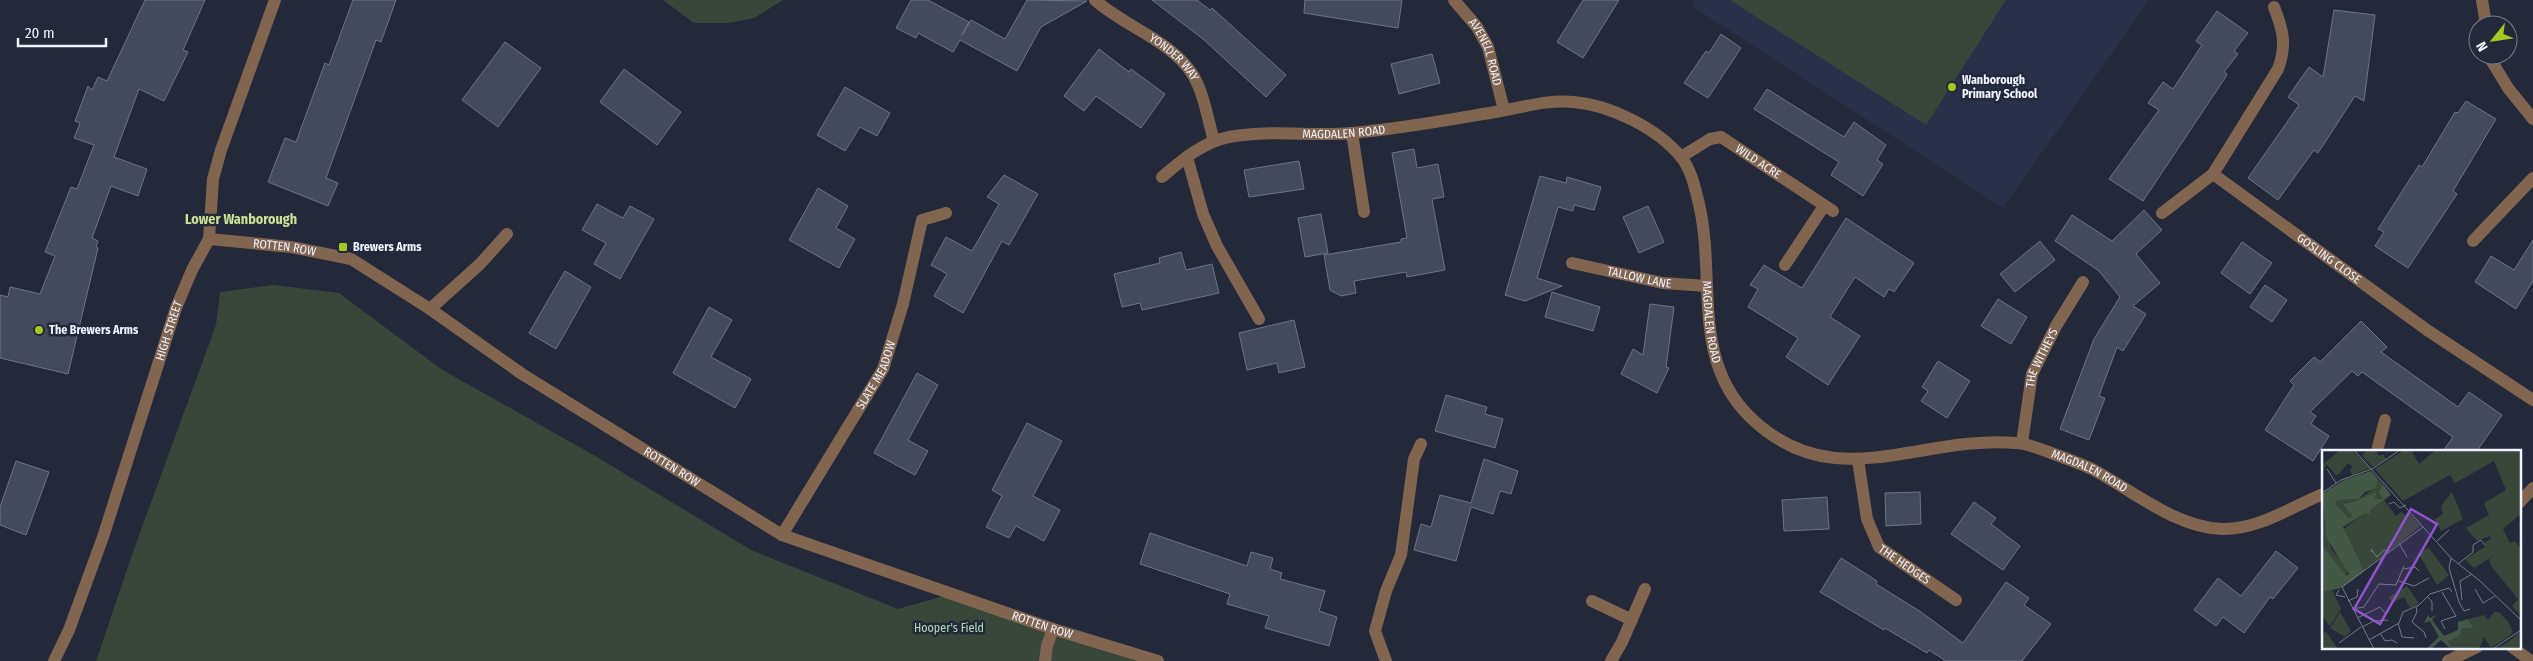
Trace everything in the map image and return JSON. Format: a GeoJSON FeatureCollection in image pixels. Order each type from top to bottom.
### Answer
{"type":"FeatureCollection","features":[{"type":"Feature","properties":{"kind":"street","name":"HIGH STREET"},"geometry":{"type":"LineString","coordinates":[[54,661],[69,630],[103,538],[176,308],[192,270],[210,239],[213,179],[221,150],[275,0]]}},
{"type":"Feature","properties":{"kind":"street","name":"YONDER WAY"},"geometry":{"type":"LineString","coordinates":[[1095,0],[1117,17],[1173,53],[1184,63],[1199,87],[1214,141]]}},
{"type":"Feature","properties":{"kind":"street","name":"AVENELL ROAD"},"geometry":{"type":"LineString","coordinates":[[1454,0],[1477,27],[1488,47],[1504,110]]}},
{"type":"Feature","properties":{"kind":"street"},"geometry":{"type":"LineString","coordinates":[[2482,0],[2484,15]]}},
{"type":"Feature","properties":{"kind":"street"},"geometry":{"type":"LineString","coordinates":[[2162,213],[2213,174],[2278,69],[2284,52],[2285,39],[2274,7]]}},
{"type":"Feature","properties":{"kind":"street"},"geometry":{"type":"LineString","coordinates":[[2494,65],[2508,88],[2533,119]]}},
{"type":"Feature","properties":{"kind":"street","name":"MAGDALEN ROAD"},"geometry":{"type":"LineString","coordinates":[[1162,177],[1187,157],[1214,141],[1232,136],[1352,134],[1558,101],[1597,106],[1626,117],[1644,127],[1681,157],[1692,178],[1701,211],[1710,329],[1716,363],[1722,381],[1732,398],[1765,431],[1785,444],[1815,455],[1858,460],[1968,444],[2022,443],[2090,468],[2175,516],[2208,527],[2224,529],[2254,524],[2322,494]]}},
{"type":"Feature","properties":{"kind":"street"},"geometry":{"type":"LineString","coordinates":[[1352,134],[1364,212]]}},
{"type":"Feature","properties":{"kind":"street","name":"WILD ACRE"},"geometry":{"type":"LineString","coordinates":[[1681,157],[1697,145],[1710,139],[1721,137],[1829,208],[1785,264]]}},
{"type":"Feature","properties":{"kind":"street"},"geometry":{"type":"LineString","coordinates":[[1187,157],[1203,214],[1217,246],[1260,319]]}},
{"type":"Feature","properties":{"kind":"street","name":"GOSLING CLOSE"},"geometry":{"type":"LineString","coordinates":[[2213,174],[2427,330],[2533,400]]}},
{"type":"Feature","properties":{"kind":"street"},"geometry":{"type":"LineString","coordinates":[[2473,240],[2533,178]]}},
{"type":"Feature","properties":{"kind":"street","name":"SLATE MEADOW"},"geometry":{"type":"LineString","coordinates":[[782,535],[883,370],[903,304],[922,220],[946,213]]}},
{"type":"Feature","properties":{"kind":"street"},"geometry":{"type":"LineString","coordinates":[[430,309],[480,264],[507,234]]}},
{"type":"Feature","properties":{"kind":"street","name":"ROTTEN ROW"},"geometry":{"type":"LineString","coordinates":[[210,239],[291,247],[351,259],[430,309],[522,374],[782,535],[1053,630],[1158,661]]}},
{"type":"Feature","properties":{"kind":"street","name":"TALLOW LANE"},"geometry":{"type":"LineString","coordinates":[[1572,263],[1664,283],[1707,286]]}},
{"type":"Feature","properties":{"kind":"street","name":"THE WITHEYS"},"geometry":{"type":"LineString","coordinates":[[2022,443],[2032,374],[2056,326],[2083,282]]}},
{"type":"Feature","properties":{"kind":"street"},"geometry":{"type":"LineString","coordinates":[[2377,450],[2385,420]]}},
{"type":"Feature","properties":{"kind":"street"},"geometry":{"type":"LineString","coordinates":[[1386,661],[1375,631],[1386,591],[1401,555],[1414,459],[1421,444]]}},
{"type":"Feature","properties":{"kind":"street","name":"THE HEDGES"},"geometry":{"type":"LineString","coordinates":[[1858,460],[1868,519],[1879,547],[1956,600]]}},
{"type":"Feature","properties":{"kind":"street"},"geometry":{"type":"LineString","coordinates":[[2520,502],[2533,488]]}},
{"type":"Feature","properties":{"kind":"street"},"geometry":{"type":"LineString","coordinates":[[1611,661],[1645,589]]}},
{"type":"Feature","properties":{"kind":"street"},"geometry":{"type":"LineString","coordinates":[[1592,601],[1632,620]]}},
{"type":"Feature","properties":{"kind":"street"},"geometry":{"type":"LineString","coordinates":[[1045,661],[1053,630]]}},
{"type":"Feature","properties":{"kind":"street"},"geometry":{"type":"LineString","coordinates":[[2448,661],[2475,648]]}},
{"type":"Feature","properties":{"kind":"street"},"geometry":{"type":"LineString","coordinates":[[2513,648],[2531,661]]}},
{"type":"Feature","properties":{"kind":"shaded area","name":"Wanborough Primary School"},"geometry":{"type":"Polygon","coordinates":[[[1695,0],[2149,0],[2003,208],[1692,6],[1695,0]]]}},
{"type":"Feature","properties":{"kind":"green space"},"geometry":{"type":"Polygon","coordinates":[[[663,0],[783,0],[754,18],[728,23],[694,23],[663,0]]]}},
{"type":"Feature","properties":{"kind":"green space"},"geometry":{"type":"Polygon","coordinates":[[[1730,0],[2006,0],[1926,125],[1730,0]]]}},
{"type":"Feature","properties":{"kind":"green space","name":"Hooper's Field"},"geometry":{"type":"Polygon","coordinates":[[[273,285],[339,293],[441,369],[597,457],[751,550],[898,609],[950,594],[1158,661],[96,661],[134,549],[216,325],[220,292],[273,285]]]}},
{"type":"Feature","properties":{"kind":"building"},"geometry":{"type":"Polygon","coordinates":[[[145,0],[205,0],[183,50],[188,52],[164,101],[139,89],[114,157],[147,169],[138,196],[111,186],[92,238],[98,241],[96,247],[98,248],[68,374],[0,358],[0,295],[8,297],[10,287],[40,294],[55,256],[45,252],[71,187],[77,189],[94,145],[74,138],[80,123],[75,121],[88,86],[92,90],[98,77],[107,81],[145,0]]]}},
{"type":"Feature","properties":{"kind":"building"},"geometry":{"type":"Polygon","coordinates":[[[353,0],[396,0],[381,42],[376,40],[326,178],[338,183],[328,206],[268,182],[285,138],[296,142],[325,63],[329,65],[353,0]]]}},
{"type":"Feature","properties":{"kind":"building"},"geometry":{"type":"Polygon","coordinates":[[[911,0],[928,0],[969,22],[962,35],[971,20],[1005,39],[1027,0],[1087,1],[1041,27],[1017,71],[960,40],[953,52],[918,33],[916,38],[896,28],[911,0]]]}},
{"type":"Feature","properties":{"kind":"building"},"geometry":{"type":"Polygon","coordinates":[[[1152,0],[1197,0],[1210,10],[1212,8],[1286,75],[1266,97],[1203,39],[1152,0]]]}},
{"type":"Feature","properties":{"kind":"building"},"geometry":{"type":"Polygon","coordinates":[[[1305,0],[1402,0],[1398,28],[1304,13],[1305,0]]]}},
{"type":"Feature","properties":{"kind":"building"},"geometry":{"type":"Polygon","coordinates":[[[1583,0],[1619,0],[1583,58],[1557,42],[1583,0]]]}},
{"type":"Feature","properties":{"kind":"building"},"geometry":{"type":"Polygon","coordinates":[[[2334,10],[2375,15],[2364,101],[2355,96],[2318,153],[2314,150],[2278,200],[2248,178],[2299,105],[2288,97],[2309,67],[2323,77],[2334,10]]]}},
{"type":"Feature","properties":{"kind":"building"},"geometry":{"type":"Polygon","coordinates":[[[2217,11],[2248,33],[2234,51],[2238,54],[2224,72],[2227,74],[2225,78],[2143,201],[2109,179],[2159,110],[2148,103],[2163,82],[2173,89],[2202,45],[2196,41],[2217,11]]]}},
{"type":"Feature","properties":{"kind":"building"},"geometry":{"type":"Polygon","coordinates":[[[1721,34],[1741,48],[1708,98],[1684,83],[1706,51],[1709,53],[1721,34]]]}},
{"type":"Feature","properties":{"kind":"building"},"geometry":{"type":"Polygon","coordinates":[[[505,42],[541,68],[498,127],[462,100],[505,42]]]}},
{"type":"Feature","properties":{"kind":"building"},"geometry":{"type":"Polygon","coordinates":[[[1099,49],[1129,72],[1131,69],[1165,94],[1141,128],[1096,96],[1084,111],[1064,96],[1099,49]]]}},
{"type":"Feature","properties":{"kind":"building"},"geometry":{"type":"Polygon","coordinates":[[[1432,54],[1440,83],[1399,94],[1391,64],[1432,54]]]}},
{"type":"Feature","properties":{"kind":"building"},"geometry":{"type":"Polygon","coordinates":[[[624,69],[681,112],[657,145],[600,102],[624,69]]]}},
{"type":"Feature","properties":{"kind":"building"},"geometry":{"type":"Polygon","coordinates":[[[845,87],[890,113],[877,136],[860,127],[845,151],[817,135],[845,87]]]}},
{"type":"Feature","properties":{"kind":"building"},"geometry":{"type":"Polygon","coordinates":[[[1767,89],[1844,137],[1854,122],[1886,145],[1877,160],[1883,164],[1863,196],[1831,175],[1839,162],[1754,109],[1767,89]]]}},
{"type":"Feature","properties":{"kind":"building"},"geometry":{"type":"Polygon","coordinates":[[[2466,101],[2496,119],[2453,191],[2457,194],[2408,268],[2375,246],[2384,232],[2378,229],[2419,165],[2422,167],[2455,112],[2458,113],[2466,101]]]}},
{"type":"Feature","properties":{"kind":"building"},"geometry":{"type":"Polygon","coordinates":[[[1414,149],[1417,168],[1438,164],[1444,197],[1432,199],[1445,270],[1407,277],[1406,272],[1354,281],[1356,293],[1341,296],[1330,290],[1324,255],[1401,242],[1401,239],[1407,238],[1392,153],[1414,149]]]}},
{"type":"Feature","properties":{"kind":"building"},"geometry":{"type":"Polygon","coordinates":[[[1299,161],[1304,189],[1249,197],[1244,170],[1299,161]]]}},
{"type":"Feature","properties":{"kind":"building"},"geometry":{"type":"Polygon","coordinates":[[[1004,175],[1038,194],[1009,245],[1002,241],[963,313],[934,296],[947,274],[931,265],[946,237],[972,251],[999,204],[987,197],[1004,175]]]}},
{"type":"Feature","properties":{"kind":"building"},"geometry":{"type":"Polygon","coordinates":[[[1540,176],[1566,183],[1567,177],[1601,187],[1594,210],[1574,205],[1573,211],[1558,207],[1537,278],[1562,286],[1525,301],[1505,295],[1540,176]]]}},
{"type":"Feature","properties":{"kind":"building"},"geometry":{"type":"Polygon","coordinates":[[[818,188],[848,206],[836,228],[855,239],[839,268],[789,240],[818,188]]]}},
{"type":"Feature","properties":{"kind":"building"},"geometry":{"type":"Polygon","coordinates":[[[597,204],[623,218],[630,206],[654,219],[620,279],[594,264],[606,243],[582,230],[597,204]]]}},
{"type":"Feature","properties":{"kind":"building"},"geometry":{"type":"Polygon","coordinates":[[[1648,206],[1664,242],[1639,253],[1623,217],[1648,206]]]}},
{"type":"Feature","properties":{"kind":"building"},"geometry":{"type":"Polygon","coordinates":[[[2144,210],[2162,230],[2136,254],[2160,283],[2133,306],[2146,314],[2123,351],[2117,347],[2099,396],[2105,398],[2089,440],[2060,429],[2094,339],[2120,297],[2099,271],[2055,241],[2072,215],[2112,241],[2144,210]]]}},
{"type":"Feature","properties":{"kind":"building"},"geometry":{"type":"Polygon","coordinates":[[[1321,214],[1328,253],[1305,257],[1298,218],[1321,214]]]}},
{"type":"Feature","properties":{"kind":"building"},"geometry":{"type":"Polygon","coordinates":[[[1846,218],[1914,263],[1894,292],[1889,289],[1884,297],[1855,277],[1830,317],[1860,336],[1828,385],[1786,357],[1798,338],[1748,307],[1758,289],[1750,285],[1764,265],[1802,288],[1846,218]]]}},
{"type":"Feature","properties":{"kind":"building"},"geometry":{"type":"Polygon","coordinates":[[[2533,240],[2533,281],[2516,309],[2475,282],[2491,256],[2514,270],[2533,240]]]}},
{"type":"Feature","properties":{"kind":"building"},"geometry":{"type":"Polygon","coordinates":[[[2040,241],[2055,260],[2015,292],[2000,274],[2040,241]]]}},
{"type":"Feature","properties":{"kind":"building"},"geometry":{"type":"Polygon","coordinates":[[[2242,242],[2272,263],[2250,294],[2221,273],[2242,242]]]}},
{"type":"Feature","properties":{"kind":"building"},"geometry":{"type":"Polygon","coordinates":[[[1181,252],[1186,270],[1212,264],[1219,293],[1142,310],[1140,303],[1122,307],[1114,274],[1160,263],[1159,258],[1181,252]]]}},
{"type":"Feature","properties":{"kind":"building"},"geometry":{"type":"Polygon","coordinates":[[[565,271],[591,287],[556,349],[529,333],[565,271]]]}},
{"type":"Feature","properties":{"kind":"building"},"geometry":{"type":"Polygon","coordinates":[[[2265,285],[2287,300],[2272,322],[2250,307],[2265,285]]]}},
{"type":"Feature","properties":{"kind":"building"},"geometry":{"type":"Polygon","coordinates":[[[1552,292],[1600,307],[1593,331],[1545,317],[1552,292]]]}},
{"type":"Feature","properties":{"kind":"building"},"geometry":{"type":"Polygon","coordinates":[[[1998,299],[2027,317],[2011,344],[1981,326],[1998,299]]]}},
{"type":"Feature","properties":{"kind":"building"},"geometry":{"type":"Polygon","coordinates":[[[1650,304],[1674,307],[1666,367],[1669,368],[1657,393],[1621,374],[1633,349],[1643,355],[1650,304]]]}},
{"type":"Feature","properties":{"kind":"building"},"geometry":{"type":"Polygon","coordinates":[[[709,307],[732,320],[711,357],[751,379],[735,408],[673,373],[709,307]]]}},
{"type":"Feature","properties":{"kind":"building"},"geometry":{"type":"Polygon","coordinates":[[[1294,320],[1305,367],[1279,373],[1277,363],[1247,370],[1239,333],[1294,320]]]}},
{"type":"Feature","properties":{"kind":"building"},"geometry":{"type":"Polygon","coordinates":[[[2361,321],[2387,347],[2381,352],[2458,407],[2469,392],[2502,415],[2478,450],[2444,450],[2453,437],[2362,372],[2358,376],[2352,371],[2310,412],[2316,416],[2311,424],[2329,436],[2313,461],[2265,430],[2294,385],[2290,381],[2314,357],[2320,362],[2361,321]]]}},
{"type":"Feature","properties":{"kind":"building"},"geometry":{"type":"Polygon","coordinates":[[[1938,361],[1970,381],[1947,418],[1921,401],[1928,391],[1922,387],[1938,361]]]}},
{"type":"Feature","properties":{"kind":"building"},"geometry":{"type":"Polygon","coordinates":[[[917,373],[938,385],[908,440],[928,451],[915,475],[874,453],[917,373]]]}},
{"type":"Feature","properties":{"kind":"building"},"geometry":{"type":"Polygon","coordinates":[[[1446,395],[1487,407],[1485,414],[1503,419],[1495,448],[1435,431],[1446,395]]]}},
{"type":"Feature","properties":{"kind":"building"},"geometry":{"type":"Polygon","coordinates":[[[1027,423],[1062,441],[1033,496],[1060,510],[1044,541],[1016,526],[1009,538],[986,527],[1002,496],[992,490],[1027,423]]]}},
{"type":"Feature","properties":{"kind":"building"},"geometry":{"type":"Polygon","coordinates":[[[1484,459],[1518,471],[1511,494],[1500,491],[1493,514],[1471,507],[1456,561],[1414,550],[1421,524],[1431,527],[1440,495],[1471,503],[1484,459]]]}},
{"type":"Feature","properties":{"kind":"building"},"geometry":{"type":"Polygon","coordinates":[[[16,461],[49,472],[26,535],[0,525],[0,507],[16,461]]]}},
{"type":"Feature","properties":{"kind":"building"},"geometry":{"type":"Polygon","coordinates":[[[1920,492],[1921,524],[1886,526],[1885,493],[1920,492]]]}},
{"type":"Feature","properties":{"kind":"building"},"geometry":{"type":"Polygon","coordinates":[[[1827,497],[1829,529],[1784,531],[1782,500],[1827,497]]]}},
{"type":"Feature","properties":{"kind":"building"},"geometry":{"type":"Polygon","coordinates":[[[1974,502],[1996,518],[1991,524],[2020,546],[2003,570],[1951,534],[1974,502]]]}},
{"type":"Feature","properties":{"kind":"building"},"geometry":{"type":"Polygon","coordinates":[[[1150,533],[1247,566],[1251,552],[1273,558],[1270,569],[1282,573],[1280,579],[1325,591],[1319,611],[1337,617],[1329,646],[1265,628],[1269,616],[1227,604],[1230,594],[1140,564],[1150,533]]]}},
{"type":"Feature","properties":{"kind":"building"},"geometry":{"type":"Polygon","coordinates":[[[2276,551],[2298,568],[2273,599],[2270,597],[2244,633],[2223,617],[2216,626],[2194,610],[2218,578],[2241,596],[2276,551]]]}},
{"type":"Feature","properties":{"kind":"building"},"geometry":{"type":"Polygon","coordinates":[[[1841,558],[1877,581],[1876,584],[1921,612],[1963,643],[2006,582],[2029,598],[2024,605],[2051,624],[2022,661],[1946,661],[1929,650],[1927,653],[1885,628],[1884,630],[1820,592],[1841,558]]]}},
{"type":"Feature","properties":{"kind":"place","name":"Wanborough Primary School"},"geometry":{"type":"Point","coordinates":[1952,87]}},
{"type":"Feature","properties":{"kind":"place","name":"Brewers Arms"},"geometry":{"type":"Point","coordinates":[343,247]}},
{"type":"Feature","properties":{"kind":"place","name":"The Brewers Arms"},"geometry":{"type":"Point","coordinates":[39,330]}},
{"type":"Feature","properties":{"kind":"district","name":"Lower Wanborough"},"geometry":{"type":"Point","coordinates":[241,219]}}]}
